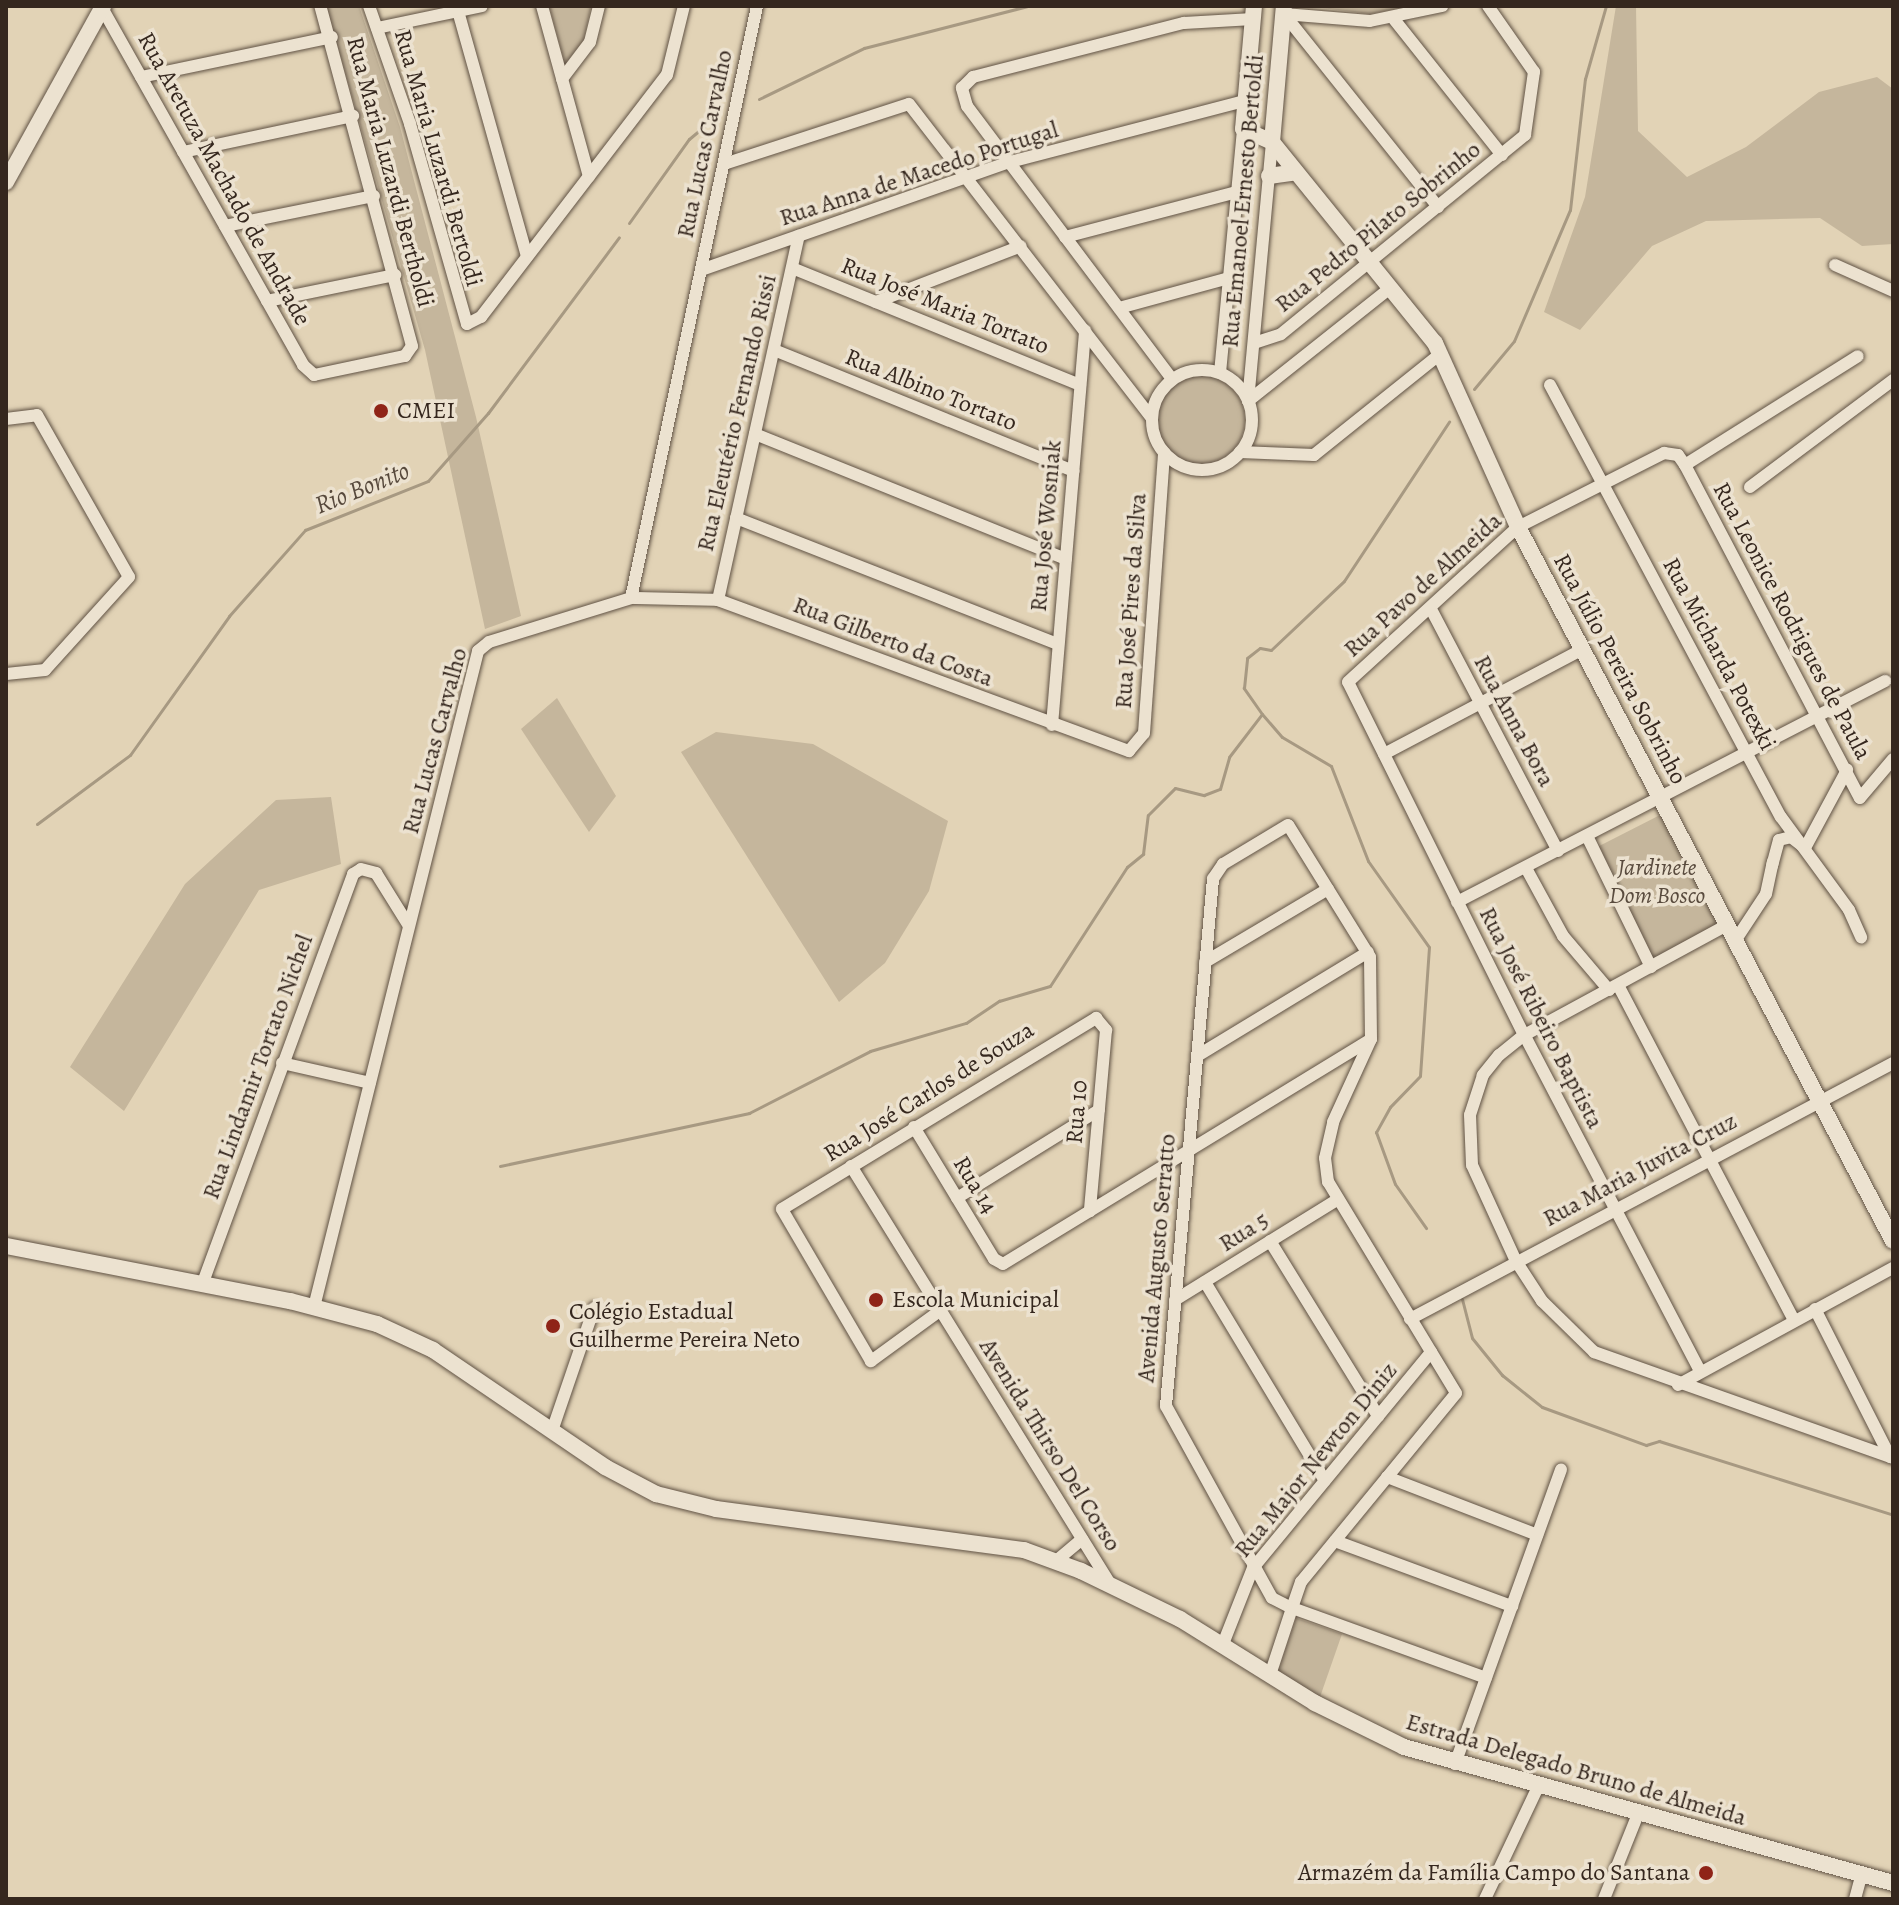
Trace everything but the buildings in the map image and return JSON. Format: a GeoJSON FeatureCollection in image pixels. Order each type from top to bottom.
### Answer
{"type":"FeatureCollection","features":[{"type":"Feature","properties":{"kind":"main road"},"geometry":{"type":"LineString","coordinates":[[6,182],[102,7]]}},
{"type":"Feature","properties":{"kind":"main road","name":"Rua Emanoel Ernesto Bertoldi"},"geometry":{"type":"LineString","coordinates":[[1272,142],[1284,10]]}},
{"type":"Feature","properties":{"kind":"main road","name":"Rua Emanoel Ernesto Bertoldi"},"geometry":{"type":"LineString","coordinates":[[1243,129],[1253,12]]}},
{"type":"Feature","properties":{"kind":"main road"},"geometry":{"type":"LineString","coordinates":[[1245,101],[1263,97],[1275,105]]}},
{"type":"Feature","properties":{"kind":"main road"},"geometry":{"type":"LineString","coordinates":[[1243,129],[1272,142]]}},
{"type":"Feature","properties":{"kind":"main road","name":"Rua Júlio Pereira Sobrinho"},"geometry":{"type":"LineString","coordinates":[[1272,142],[1440,354],[1518,527],[1893,1241]]}},
{"type":"Feature","properties":{"kind":"main road"},"geometry":{"type":"LineString","coordinates":[[1269,176],[1296,172]]}},
{"type":"Feature","properties":{"kind":"main road","name":"Estrada Delegado Bruno de Almeida"},"geometry":{"type":"LineString","coordinates":[[6,1246],[314,1307],[415,1340],[620,1477],[696,1506],[987,1543],[1056,1561],[1110,1584],[1223,1644],[1270,1675],[1374,1734],[1455,1764],[1861,1877],[1893,1883]]}},
{"type":"Feature","properties":{"kind":"street","name":"Rua Maria Luzardi Bertholdi"},"geometry":{"type":"LineString","coordinates":[[310,373],[405,356],[411,350],[395,275],[353,116],[332,37],[320,6]]}},
{"type":"Feature","properties":{"kind":"street","name":"Rua Maria Luzardi Bertoldi"},"geometry":{"type":"LineString","coordinates":[[369,6],[410,124],[464,324],[477,321],[527,256]]}},
{"type":"Feature","properties":{"kind":"street"},"geometry":{"type":"LineString","coordinates":[[377,28],[482,6]]}},
{"type":"Feature","properties":{"kind":"street"},"geometry":{"type":"LineString","coordinates":[[542,6],[589,177]]}},
{"type":"Feature","properties":{"kind":"street"},"geometry":{"type":"LineString","coordinates":[[562,79],[590,42],[599,6]]}},
{"type":"Feature","properties":{"kind":"street"},"geometry":{"type":"LineString","coordinates":[[527,256],[667,75],[684,6]]}},
{"type":"Feature","properties":{"kind":"street","name":"Rua Lucas Carvalho"},"geometry":{"type":"LineString","coordinates":[[314,1307],[478,651],[489,642],[631,598],[757,6]]}},
{"type":"Feature","properties":{"kind":"street"},"geometry":{"type":"LineString","coordinates":[[1284,10],[1362,21],[1393,18],[1442,6]]}},
{"type":"Feature","properties":{"kind":"street","name":"Rua Pedro Pilato Sobrinho"},"geometry":{"type":"LineString","coordinates":[[1254,343],[1281,334],[1525,135],[1533,66],[1488,6]]}},
{"type":"Feature","properties":{"kind":"street","name":"Rua Aretuza Machado de Andrade"},"geometry":{"type":"LineString","coordinates":[[102,7],[310,373]]}},
{"type":"Feature","properties":{"kind":"street"},"geometry":{"type":"LineString","coordinates":[[1284,10],[1438,207]]}},
{"type":"Feature","properties":{"kind":"street"},"geometry":{"type":"LineString","coordinates":[[458,11],[527,256]]}},
{"type":"Feature","properties":{"kind":"street"},"geometry":{"type":"LineString","coordinates":[[1172,379],[967,106],[962,88],[973,77],[1184,23],[1253,12]]}},
{"type":"Feature","properties":{"kind":"street"},"geometry":{"type":"LineString","coordinates":[[1393,18],[1502,155]]}},
{"type":"Feature","properties":{"kind":"street"},"geometry":{"type":"LineString","coordinates":[[141,77],[332,37]]}},
{"type":"Feature","properties":{"kind":"street","name":"Rua Anna de Macedo Portugal"},"geometry":{"type":"LineString","coordinates":[[701,270],[1010,162],[1245,101]]}},
{"type":"Feature","properties":{"kind":"street"},"geometry":{"type":"LineString","coordinates":[[724,164],[909,104],[968,176],[1152,418],[1164,453],[1188,468],[1202,470],[1230,462],[1240,452],[1251,428],[1248,401],[1220,373],[1187,371],[1172,379],[1154,403],[1152,418]]}},
{"type":"Feature","properties":{"kind":"street"},"geometry":{"type":"LineString","coordinates":[[183,152],[353,116]]}},
{"type":"Feature","properties":{"kind":"street","name":"Rua Emanoel Ernesto Bertoldi"},"geometry":{"type":"LineString","coordinates":[[1220,373],[1243,129]]}},
{"type":"Feature","properties":{"kind":"street","name":"Rua Emanoel Ernesto Bertoldi"},"geometry":{"type":"LineString","coordinates":[[1248,401],[1272,142]]}},
{"type":"Feature","properties":{"kind":"street"},"geometry":{"type":"LineString","coordinates":[[1065,237],[1237,192]]}},
{"type":"Feature","properties":{"kind":"street"},"geometry":{"type":"LineString","coordinates":[[225,226],[374,196]]}},
{"type":"Feature","properties":{"kind":"street","name":"Rua Eleutério Fernando Rissi"},"geometry":{"type":"LineString","coordinates":[[718,600],[799,236]]}},
{"type":"Feature","properties":{"kind":"street"},"geometry":{"type":"LineString","coordinates":[[876,302],[1021,246]]}},
{"type":"Feature","properties":{"kind":"street"},"geometry":{"type":"LineString","coordinates":[[1835,265],[1893,291]]}},
{"type":"Feature","properties":{"kind":"street","name":"Rua José Maria Tortato"},"geometry":{"type":"LineString","coordinates":[[792,268],[1080,385]]}},
{"type":"Feature","properties":{"kind":"street"},"geometry":{"type":"LineString","coordinates":[[267,301],[395,275]]}},
{"type":"Feature","properties":{"kind":"street"},"geometry":{"type":"LineString","coordinates":[[1119,308],[1229,278]]}},
{"type":"Feature","properties":{"kind":"street"},"geometry":{"type":"LineString","coordinates":[[1248,401],[1390,288]]}},
{"type":"Feature","properties":{"kind":"street","name":"Rua José Wosniak"},"geometry":{"type":"LineString","coordinates":[[1052,725],[1085,330]]}},
{"type":"Feature","properties":{"kind":"street","name":"Rua Albino Tortato"},"geometry":{"type":"LineString","coordinates":[[774,350],[1073,471]]}},
{"type":"Feature","properties":{"kind":"street"},"geometry":{"type":"LineString","coordinates":[[1240,452],[1314,455],[1440,354]]}},
{"type":"Feature","properties":{"kind":"street"},"geometry":{"type":"LineString","coordinates":[[1685,465],[1858,356]]}},
{"type":"Feature","properties":{"kind":"street"},"geometry":{"type":"LineString","coordinates":[[1750,487],[1893,380]]}},
{"type":"Feature","properties":{"kind":"street","name":"Rua Micharda Potexki"},"geometry":{"type":"LineString","coordinates":[[1550,385],[1781,817],[1849,910],[1861,937]]}},
{"type":"Feature","properties":{"kind":"street"},"geometry":{"type":"LineString","coordinates":[[6,419],[37,415],[129,577],[45,670],[6,674]]}},
{"type":"Feature","properties":{"kind":"street"},"geometry":{"type":"LineString","coordinates":[[755,434],[1066,559]]}},
{"type":"Feature","properties":{"kind":"street","name":"Rua José Pires da Silva"},"geometry":{"type":"LineString","coordinates":[[1135,749],[1144,733],[1164,453]]}},
{"type":"Feature","properties":{"kind":"street","name":"Rua Pavo de Almeida"},"geometry":{"type":"LineString","coordinates":[[1348,682],[1432,611],[1518,527],[1664,453],[1678,455],[1685,465]]}},
{"type":"Feature","properties":{"kind":"street","name":"Rua Leonice Rodrigues de Paula"},"geometry":{"type":"LineString","coordinates":[[1685,465],[1860,798],[1893,759]]}},
{"type":"Feature","properties":{"kind":"street"},"geometry":{"type":"LineString","coordinates":[[736,518],[1058,644]]}},
{"type":"Feature","properties":{"kind":"street","name":"Rua Gilberto da Costa"},"geometry":{"type":"LineString","coordinates":[[631,598],[718,600],[1118,750],[1135,749]]}},
{"type":"Feature","properties":{"kind":"street","name":"Rua Anna Bora"},"geometry":{"type":"LineString","coordinates":[[1432,611],[1558,851]]}},
{"type":"Feature","properties":{"kind":"street"},"geometry":{"type":"LineString","coordinates":[[1384,754],[1583,649]]}},
{"type":"Feature","properties":{"kind":"street"},"geometry":{"type":"LineString","coordinates":[[1457,902],[1885,681]]}},
{"type":"Feature","properties":{"kind":"street","name":"Rua José Ribeiro Baptista"},"geometry":{"type":"LineString","coordinates":[[1348,682],[1524,1035],[1700,1371]]}},
{"type":"Feature","properties":{"kind":"street"},"geometry":{"type":"LineString","coordinates":[[1847,770],[1805,848],[1791,837],[1779,840],[1760,905],[1731,933],[1651,967],[1524,1035],[1483,1075],[1468,1131],[1472,1165],[1516,1261],[1554,1316],[1580,1342],[1678,1385],[1892,1457]]}},
{"type":"Feature","properties":{"kind":"street"},"geometry":{"type":"LineString","coordinates":[[1772,866],[1781,817]]}},
{"type":"Feature","properties":{"kind":"street","name":"Avenida Augusto Serratto"},"geometry":{"type":"LineString","coordinates":[[1292,1608],[1272,1598],[1253,1568],[1166,1406],[1215,873],[1288,825],[1328,889]]}},
{"type":"Feature","properties":{"kind":"street"},"geometry":{"type":"LineString","coordinates":[[1587,836],[1651,967]]}},
{"type":"Feature","properties":{"kind":"street"},"geometry":{"type":"LineString","coordinates":[[1526,868],[1563,936],[1614,987],[1711,1158],[1794,1320]]}},
{"type":"Feature","properties":{"kind":"street","name":"Rua Lindamir Tortato Nichel"},"geometry":{"type":"LineString","coordinates":[[202,1285],[347,885],[361,869],[380,877],[409,926]]}},
{"type":"Feature","properties":{"kind":"street"},"geometry":{"type":"LineString","coordinates":[[1205,962],[1328,889],[1368,952],[1371,1039],[1329,1136],[1326,1170],[1335,1201],[1456,1393],[1301,1582],[1270,1675]]}},
{"type":"Feature","properties":{"kind":"street"},"geometry":{"type":"LineString","coordinates":[[1197,1056],[1368,952]]}},
{"type":"Feature","properties":{"kind":"street","name":"Rua José Carlos de Souza"},"geometry":{"type":"LineString","coordinates":[[941,1310],[871,1361],[782,1209],[1089,1019],[1100,1019]]}},
{"type":"Feature","properties":{"kind":"street","name":"Rua 10"},"geometry":{"type":"LineString","coordinates":[[1090,1211],[1106,1030],[1100,1019]]}},
{"type":"Feature","properties":{"kind":"street"},"geometry":{"type":"LineString","coordinates":[[1090,1211],[1371,1039]]}},
{"type":"Feature","properties":{"kind":"street"},"geometry":{"type":"LineString","coordinates":[[282,1063],[370,1083]]}},
{"type":"Feature","properties":{"kind":"street","name":"Rua Maria Juvita Cruz"},"geometry":{"type":"LineString","coordinates":[[1410,1319],[1893,1063]]}},
{"type":"Feature","properties":{"kind":"street"},"geometry":{"type":"LineString","coordinates":[[957,1198],[1099,1110]]}},
{"type":"Feature","properties":{"kind":"street","name":"Rua 14"},"geometry":{"type":"LineString","coordinates":[[914,1127],[999,1264],[1090,1211]]}},
{"type":"Feature","properties":{"kind":"street","name":"Avenida Thirso Del Corso"},"geometry":{"type":"LineString","coordinates":[[851,1166],[1110,1584]]}},
{"type":"Feature","properties":{"kind":"street","name":"Rua 5"},"geometry":{"type":"LineString","coordinates":[[1175,1300],[1335,1201]]}},
{"type":"Feature","properties":{"kind":"street"},"geometry":{"type":"LineString","coordinates":[[1270,1241],[1378,1416]]}},
{"type":"Feature","properties":{"kind":"street"},"geometry":{"type":"LineString","coordinates":[[1678,1385],[1893,1268]]}},
{"type":"Feature","properties":{"kind":"street"},"geometry":{"type":"LineString","coordinates":[[1205,1282],[1325,1481]]}},
{"type":"Feature","properties":{"kind":"street"},"geometry":{"type":"LineString","coordinates":[[552,1431],[594,1308]]}},
{"type":"Feature","properties":{"kind":"street"},"geometry":{"type":"LineString","coordinates":[[1815,1309],[1892,1457]]}},
{"type":"Feature","properties":{"kind":"street","name":"Rua Major Newton Diniz"},"geometry":{"type":"LineString","coordinates":[[1223,1644],[1253,1568],[1431,1352]]}},
{"type":"Feature","properties":{"kind":"street"},"geometry":{"type":"LineString","coordinates":[[1455,1764],[1561,1470]]}},
{"type":"Feature","properties":{"kind":"street"},"geometry":{"type":"LineString","coordinates":[[1387,1477],[1537,1535]]}},
{"type":"Feature","properties":{"kind":"street"},"geometry":{"type":"LineString","coordinates":[[1056,1561],[1082,1539]]}},
{"type":"Feature","properties":{"kind":"street"},"geometry":{"type":"LineString","coordinates":[[1335,1541],[1512,1606]]}},
{"type":"Feature","properties":{"kind":"street"},"geometry":{"type":"LineString","coordinates":[[1292,1608],[1486,1678]]}},
{"type":"Feature","properties":{"kind":"street"},"geometry":{"type":"LineString","coordinates":[[1485,1899],[1538,1787]]}},
{"type":"Feature","properties":{"kind":"street"},"geometry":{"type":"LineString","coordinates":[[1604,1899],[1638,1814]]}},
{"type":"Feature","properties":{"kind":"street"},"geometry":{"type":"LineString","coordinates":[[1855,1899],[1861,1877]]}},
{"type":"Feature","properties":{"kind":"green space"},"geometry":{"type":"Polygon","coordinates":[[[326,6],[359,6],[400,127],[476,417],[521,616],[485,629],[425,350],[326,6]]]}},
{"type":"Feature","properties":{"kind":"green space"},"geometry":{"type":"Polygon","coordinates":[[[549,6],[591,6],[584,40],[565,64],[549,6]]]}},
{"type":"Feature","properties":{"kind":"green space"},"geometry":{"type":"Polygon","coordinates":[[[1306,6],[1412,6],[1370,14],[1306,6]]]}},
{"type":"Feature","properties":{"kind":"green space"},"geometry":{"type":"Polygon","coordinates":[[[1616,6],[1636,6],[1638,131],[1687,177],[1746,147],[1819,92],[1877,77],[1893,89],[1893,244],[1862,246],[1820,218],[1706,221],[1652,246],[1580,330],[1544,312],[1585,197],[1616,6]]]}},
{"type":"Feature","properties":{"kind":"green space"},"geometry":{"type":"Polygon","coordinates":[[[1201,376],[1218,379],[1232,389],[1242,403],[1245,420],[1242,437],[1232,451],[1218,461],[1201,464],[1184,461],[1170,451],[1160,437],[1157,420],[1160,403],[1170,389],[1184,379],[1201,376]]]}},
{"type":"Feature","properties":{"kind":"green space"},"geometry":{"type":"Polygon","coordinates":[[[557,698],[616,796],[589,832],[521,729],[557,698]]]}},
{"type":"Feature","properties":{"kind":"green space"},"geometry":{"type":"Polygon","coordinates":[[[716,732],[813,744],[948,821],[929,891],[885,963],[839,1002],[681,752],[716,732]]]}},
{"type":"Feature","properties":{"kind":"green space"},"geometry":{"type":"Polygon","coordinates":[[[331,797],[341,864],[259,890],[124,1111],[70,1067],[185,884],[276,800],[331,797]]]}},
{"type":"Feature","properties":{"kind":"green space","name":"Jardinete Dom Bosco"},"geometry":{"type":"Polygon","coordinates":[[[1664,813],[1721,924],[1653,959],[1596,848],[1664,813]]]}},
{"type":"Feature","properties":{"kind":"green space"},"geometry":{"type":"Polygon","coordinates":[[[1296,1618],[1342,1634],[1320,1697],[1278,1671],[1296,1618]]]}},
{"type":"Feature","properties":{"kind":"waterway","name":"Rio Bonito"},"geometry":{"type":"LineString","coordinates":[[759,99],[864,48],[1027,6]]}},
{"type":"Feature","properties":{"kind":"waterway"},"geometry":{"type":"LineString","coordinates":[[1474,389],[1514,341],[1570,210],[1585,79],[1606,6]]}},
{"type":"Feature","properties":{"kind":"waterway","name":"Rio Bonito"},"geometry":{"type":"LineString","coordinates":[[629,223],[689,139],[718,115]]}},
{"type":"Feature","properties":{"kind":"waterway","name":"Rio Bonito"},"geometry":{"type":"LineString","coordinates":[[37,824],[130,755],[229,616],[305,530],[428,481],[488,413],[619,237]]}},
{"type":"Feature","properties":{"kind":"waterway"},"geometry":{"type":"LineString","coordinates":[[500,1166],[749,1113],[870,1051],[966,1023],[999,1001],[1050,986],[1127,867],[1143,854],[1148,815],[1175,788],[1204,795],[1220,789],[1229,757],[1262,714],[1244,688],[1247,658],[1260,648],[1271,650],[1344,581],[1449,422]]}},
{"type":"Feature","properties":{"kind":"waterway"},"geometry":{"type":"LineString","coordinates":[[1262,714],[1282,737],[1331,766],[1368,861],[1429,947],[1420,1076],[1390,1107],[1376,1132],[1395,1184],[1426,1228]]}},
{"type":"Feature","properties":{"kind":"waterway"},"geometry":{"type":"LineString","coordinates":[[1462,1299],[1472,1338],[1502,1375],[1542,1407],[1646,1445],[1659,1441],[1893,1515]]}},
{"type":"Feature","properties":{"kind":"place","name":"CMEI"},"geometry":{"type":"Point","coordinates":[381,411]}},
{"type":"Feature","properties":{"kind":"place","name":"Escola Municipal"},"geometry":{"type":"Point","coordinates":[876,1300]}},
{"type":"Feature","properties":{"kind":"place","name":"Colégio Estadual Guilherme Pereira Neto"},"geometry":{"type":"Point","coordinates":[553,1326]}},
{"type":"Feature","properties":{"kind":"place","name":"Armazém da Família Campo do Santana"},"geometry":{"type":"Point","coordinates":[1706,1873]}}]}
